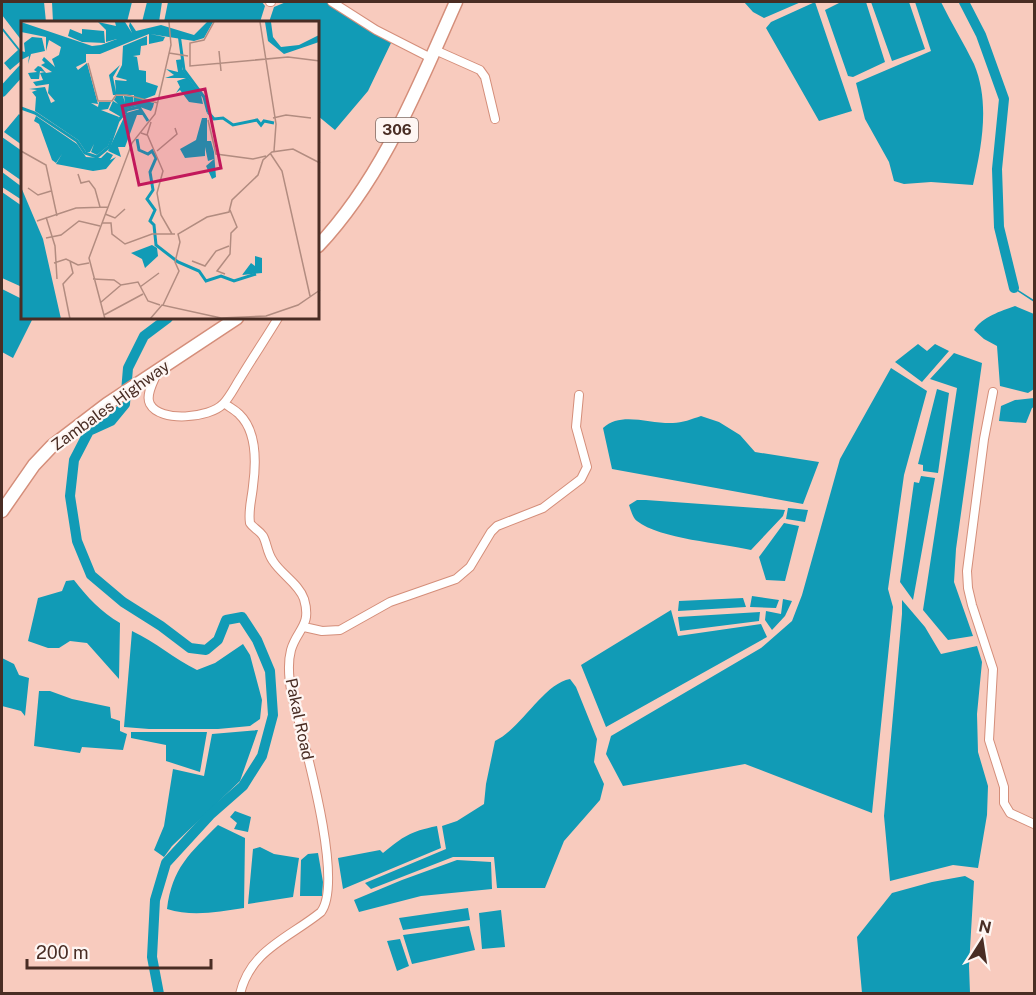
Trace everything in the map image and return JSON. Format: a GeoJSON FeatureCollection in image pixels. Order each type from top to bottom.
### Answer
{"type":"FeatureCollection","features":[{"type":"Feature","properties":{"kind":"main road","name":"306"},"geometry":{"type":"LineString","coordinates":[[320,244],[347,212],[371,178],[433,54],[456,2]]}},
{"type":"Feature","properties":{"kind":"main road","name":"Zambales Highway"},"geometry":{"type":"LineString","coordinates":[[2,511],[47,451],[107,404],[234,320]]}},
{"type":"Feature","properties":{"kind":"street"},"geometry":{"type":"LineString","coordinates":[[332,2],[376,30],[433,54],[480,70],[485,77],[495,119]]}},
{"type":"Feature","properties":{"kind":"street"},"geometry":{"type":"LineString","coordinates":[[158,370],[149,399],[152,407],[174,416],[197,416],[210,413],[224,403],[277,320]]}},
{"type":"Feature","properties":{"kind":"street"},"geometry":{"type":"LineString","coordinates":[[993,392],[984,439],[969,552],[968,588],[993,669],[989,740],[1004,787],[1004,802],[1010,813],[1035,824]]}},
{"type":"Feature","properties":{"kind":"street"},"geometry":{"type":"LineString","coordinates":[[304,627],[322,631],[340,630],[390,602],[456,579],[470,567],[485,540],[497,526],[543,508],[581,479],[587,467],[576,427],[579,395]]}},
{"type":"Feature","properties":{"kind":"street","name":"Pakal Road"},"geometry":{"type":"LineString","coordinates":[[224,403],[240,415],[252,442],[255,462],[249,513],[250,523],[262,535],[273,562],[303,597],[306,613],[304,627],[292,648],[289,679],[323,824],[328,882],[328,900],[321,912],[261,953],[245,978],[240,993]]}},
{"type":"Feature","properties":{"kind":"water"},"geometry":{"type":"Polygon","coordinates":[[[2,2],[44,2],[46,21],[21,21],[21,40],[2,15],[2,2]]]}},
{"type":"Feature","properties":{"kind":"water"},"geometry":{"type":"Polygon","coordinates":[[[52,2],[132,2],[127,21],[53,21],[52,2]]]}},
{"type":"Feature","properties":{"kind":"water"},"geometry":{"type":"Polygon","coordinates":[[[147,2],[162,2],[159,21],[142,21],[147,2]]]}},
{"type":"Feature","properties":{"kind":"water"},"geometry":{"type":"Polygon","coordinates":[[[168,2],[262,2],[265,6],[260,21],[164,21],[168,2]]]}},
{"type":"Feature","properties":{"kind":"water"},"geometry":{"type":"Polygon","coordinates":[[[286,2],[328,2],[391,43],[368,91],[335,130],[320,118],[320,21],[269,21],[274,7],[286,2]]]}},
{"type":"Feature","properties":{"kind":"water"},"geometry":{"type":"Polygon","coordinates":[[[744,2],[801,2],[764,18],[753,12],[744,2]]]}},
{"type":"Feature","properties":{"kind":"water"},"geometry":{"type":"Polygon","coordinates":[[[815,2],[852,111],[819,121],[766,28],[771,22],[815,2]]]}},
{"type":"Feature","properties":{"kind":"water"},"geometry":{"type":"Polygon","coordinates":[[[841,2],[866,2],[885,62],[853,77],[848,76],[825,10],[841,2]]]}},
{"type":"Feature","properties":{"kind":"water"},"geometry":{"type":"Polygon","coordinates":[[[871,2],[909,2],[925,49],[892,61],[871,2]]]}},
{"type":"Feature","properties":{"kind":"water"},"geometry":{"type":"Polygon","coordinates":[[[915,2],[941,2],[979,78],[983,124],[973,185],[931,182],[904,184],[894,181],[889,162],[865,119],[856,83],[931,51],[915,2]]]}},
{"type":"Feature","properties":{"kind":"water"},"geometry":{"type":"Polygon","coordinates":[[[2,27],[21,51],[21,61],[10,70],[4,63],[18,50],[2,27]]]}},
{"type":"Feature","properties":{"kind":"water"},"geometry":{"type":"Polygon","coordinates":[[[19,114],[21,116],[21,144],[4,132],[19,114]]]}},
{"type":"Feature","properties":{"kind":"water"},"geometry":{"type":"Polygon","coordinates":[[[2,137],[21,150],[21,180],[2,167],[2,137]]]}},
{"type":"Feature","properties":{"kind":"water"},"geometry":{"type":"Polygon","coordinates":[[[2,172],[21,186],[21,199],[2,187],[2,172]]]}},
{"type":"Feature","properties":{"kind":"water"},"geometry":{"type":"Polygon","coordinates":[[[2,192],[21,205],[21,287],[2,278],[2,192]]]}},
{"type":"Feature","properties":{"kind":"water"},"geometry":{"type":"Polygon","coordinates":[[[2,289],[21,298],[21,320],[32,320],[13,358],[2,352],[2,289]]]}},
{"type":"Feature","properties":{"kind":"water"},"geometry":{"type":"Polygon","coordinates":[[[1015,306],[1034,314],[1034,389],[1028,393],[1000,386],[997,346],[974,330],[987,318],[1015,306]]]}},
{"type":"Feature","properties":{"kind":"water"},"geometry":{"type":"Polygon","coordinates":[[[918,344],[927,351],[935,344],[949,351],[922,382],[895,362],[918,344]]]}},
{"type":"Feature","properties":{"kind":"water"},"geometry":{"type":"Polygon","coordinates":[[[954,353],[982,363],[956,549],[954,582],[973,636],[948,640],[923,610],[957,388],[930,379],[954,353]]]}},
{"type":"Feature","properties":{"kind":"water"},"geometry":{"type":"Polygon","coordinates":[[[891,368],[927,391],[904,475],[888,589],[893,607],[872,813],[745,764],[623,786],[606,754],[611,736],[761,648],[792,621],[802,595],[840,459],[891,368]]]}},
{"type":"Feature","properties":{"kind":"water"},"geometry":{"type":"Polygon","coordinates":[[[937,389],[949,393],[938,473],[923,471],[923,465],[918,464],[937,389]]]}},
{"type":"Feature","properties":{"kind":"water"},"geometry":{"type":"Polygon","coordinates":[[[1034,398],[1034,407],[1026,423],[999,421],[1001,406],[1015,400],[1034,398]]]}},
{"type":"Feature","properties":{"kind":"water"},"geometry":{"type":"Polygon","coordinates":[[[701,416],[719,422],[740,435],[755,452],[819,462],[803,504],[612,469],[603,428],[610,423],[636,419],[676,423],[701,416]]]}},
{"type":"Feature","properties":{"kind":"water"},"geometry":{"type":"Polygon","coordinates":[[[921,476],[935,478],[913,600],[900,582],[914,482],[919,483],[921,476]]]}},
{"type":"Feature","properties":{"kind":"water"},"geometry":{"type":"Polygon","coordinates":[[[637,500],[785,510],[783,516],[751,550],[691,540],[647,527],[636,520],[631,512],[629,505],[637,500]]]}},
{"type":"Feature","properties":{"kind":"water"},"geometry":{"type":"Polygon","coordinates":[[[788,508],[808,510],[805,522],[786,519],[788,508]]]}},
{"type":"Feature","properties":{"kind":"water"},"geometry":{"type":"Polygon","coordinates":[[[784,523],[799,526],[785,581],[766,580],[759,557],[784,523]]]}},
{"type":"Feature","properties":{"kind":"water"},"geometry":{"type":"Polygon","coordinates":[[[74,580],[95,604],[120,623],[119,679],[87,643],[70,641],[59,648],[48,648],[28,641],[38,598],[62,591],[66,581],[74,580]]]}},
{"type":"Feature","properties":{"kind":"water"},"geometry":{"type":"Polygon","coordinates":[[[752,596],[779,600],[776,608],[750,607],[752,596]]]}},
{"type":"Feature","properties":{"kind":"water"},"geometry":{"type":"Polygon","coordinates":[[[743,598],[746,607],[678,611],[679,601],[743,598]]]}},
{"type":"Feature","properties":{"kind":"water"},"geometry":{"type":"Polygon","coordinates":[[[783,599],[792,601],[785,616],[772,630],[765,620],[766,611],[781,614],[783,599]]]}},
{"type":"Feature","properties":{"kind":"water"},"geometry":{"type":"Polygon","coordinates":[[[902,600],[925,627],[941,654],[977,646],[982,662],[977,714],[978,752],[988,786],[987,815],[978,868],[953,865],[890,881],[884,816],[902,600]]]}},
{"type":"Feature","properties":{"kind":"water"},"geometry":{"type":"Polygon","coordinates":[[[671,610],[678,636],[761,624],[767,637],[606,727],[581,665],[671,610]]]}},
{"type":"Feature","properties":{"kind":"water"},"geometry":{"type":"Polygon","coordinates":[[[760,612],[759,621],[680,631],[678,617],[760,612]]]}},
{"type":"Feature","properties":{"kind":"water"},"geometry":{"type":"Polygon","coordinates":[[[132,631],[197,670],[215,663],[243,644],[250,655],[262,700],[260,719],[250,726],[218,729],[124,727],[132,631]]]}},
{"type":"Feature","properties":{"kind":"water"},"geometry":{"type":"Polygon","coordinates":[[[2,658],[14,664],[19,675],[29,678],[25,716],[21,711],[2,706],[2,658]]]}},
{"type":"Feature","properties":{"kind":"water"},"geometry":{"type":"Polygon","coordinates":[[[570,679],[576,687],[597,739],[594,762],[604,784],[600,800],[564,841],[545,888],[497,888],[494,857],[453,857],[371,889],[365,883],[446,849],[442,826],[457,821],[484,804],[495,741],[514,727],[551,689],[570,679]]]}},
{"type":"Feature","properties":{"kind":"water"},"geometry":{"type":"Polygon","coordinates":[[[39,691],[50,691],[72,699],[110,707],[111,718],[120,721],[120,731],[127,734],[123,750],[82,747],[80,753],[34,746],[39,691]]]}},
{"type":"Feature","properties":{"kind":"water"},"geometry":{"type":"Polygon","coordinates":[[[258,730],[240,781],[172,846],[164,857],[154,850],[164,826],[173,769],[204,776],[212,734],[258,730]]]}},
{"type":"Feature","properties":{"kind":"water"},"geometry":{"type":"Polygon","coordinates":[[[131,732],[207,732],[200,772],[166,761],[166,745],[131,738],[131,732]]]}},
{"type":"Feature","properties":{"kind":"water"},"geometry":{"type":"Polygon","coordinates":[[[235,811],[251,817],[248,832],[234,829],[237,823],[230,817],[235,811]]]}},
{"type":"Feature","properties":{"kind":"water"},"geometry":{"type":"Polygon","coordinates":[[[218,825],[245,838],[244,908],[195,913],[167,909],[173,883],[184,862],[218,825]]]}},
{"type":"Feature","properties":{"kind":"water"},"geometry":{"type":"Polygon","coordinates":[[[437,826],[441,848],[343,889],[338,858],[380,850],[383,853],[407,835],[437,826]]]}},
{"type":"Feature","properties":{"kind":"water"},"geometry":{"type":"Polygon","coordinates":[[[260,847],[274,854],[299,858],[293,897],[248,904],[253,849],[260,847]]]}},
{"type":"Feature","properties":{"kind":"water"},"geometry":{"type":"Polygon","coordinates":[[[318,853],[323,882],[322,896],[300,896],[301,860],[308,854],[318,853]]]}},
{"type":"Feature","properties":{"kind":"water"},"geometry":{"type":"Polygon","coordinates":[[[457,860],[491,862],[492,889],[421,896],[359,912],[354,900],[457,860]]]}},
{"type":"Feature","properties":{"kind":"water"},"geometry":{"type":"Polygon","coordinates":[[[965,876],[974,881],[969,966],[970,993],[862,993],[857,937],[892,893],[965,876]]]}},
{"type":"Feature","properties":{"kind":"water"},"geometry":{"type":"Polygon","coordinates":[[[468,908],[470,920],[403,930],[399,918],[468,908]]]}},
{"type":"Feature","properties":{"kind":"water"},"geometry":{"type":"Polygon","coordinates":[[[501,910],[505,947],[482,949],[479,913],[501,910]]]}},
{"type":"Feature","properties":{"kind":"water"},"geometry":{"type":"Polygon","coordinates":[[[469,926],[475,950],[412,964],[403,935],[469,926]]]}},
{"type":"Feature","properties":{"kind":"water"},"geometry":{"type":"Polygon","coordinates":[[[400,939],[409,966],[397,971],[387,941],[400,939]]]}},
{"type":"Feature","properties":{"kind":"waterway"},"geometry":{"type":"LineString","coordinates":[[964,2],[981,35],[1004,99],[997,169],[999,227],[1014,288]]}},
{"type":"Feature","properties":{"kind":"waterway"},"geometry":{"type":"LineString","coordinates":[[2,92],[21,71]]}},
{"type":"Feature","properties":{"kind":"waterway"},"geometry":{"type":"LineString","coordinates":[[1014,288],[1034,301]]}},
{"type":"Feature","properties":{"kind":"waterway"},"geometry":{"type":"LineString","coordinates":[[159,994],[152,957],[155,900],[166,863],[210,815],[243,786],[262,756],[273,715],[270,671],[257,640],[242,617],[226,620],[218,640],[206,650],[190,648],[123,602],[91,575],[77,541],[70,496],[74,460],[89,431],[111,421],[125,404],[128,368],[144,336],[165,320]]}}]}
